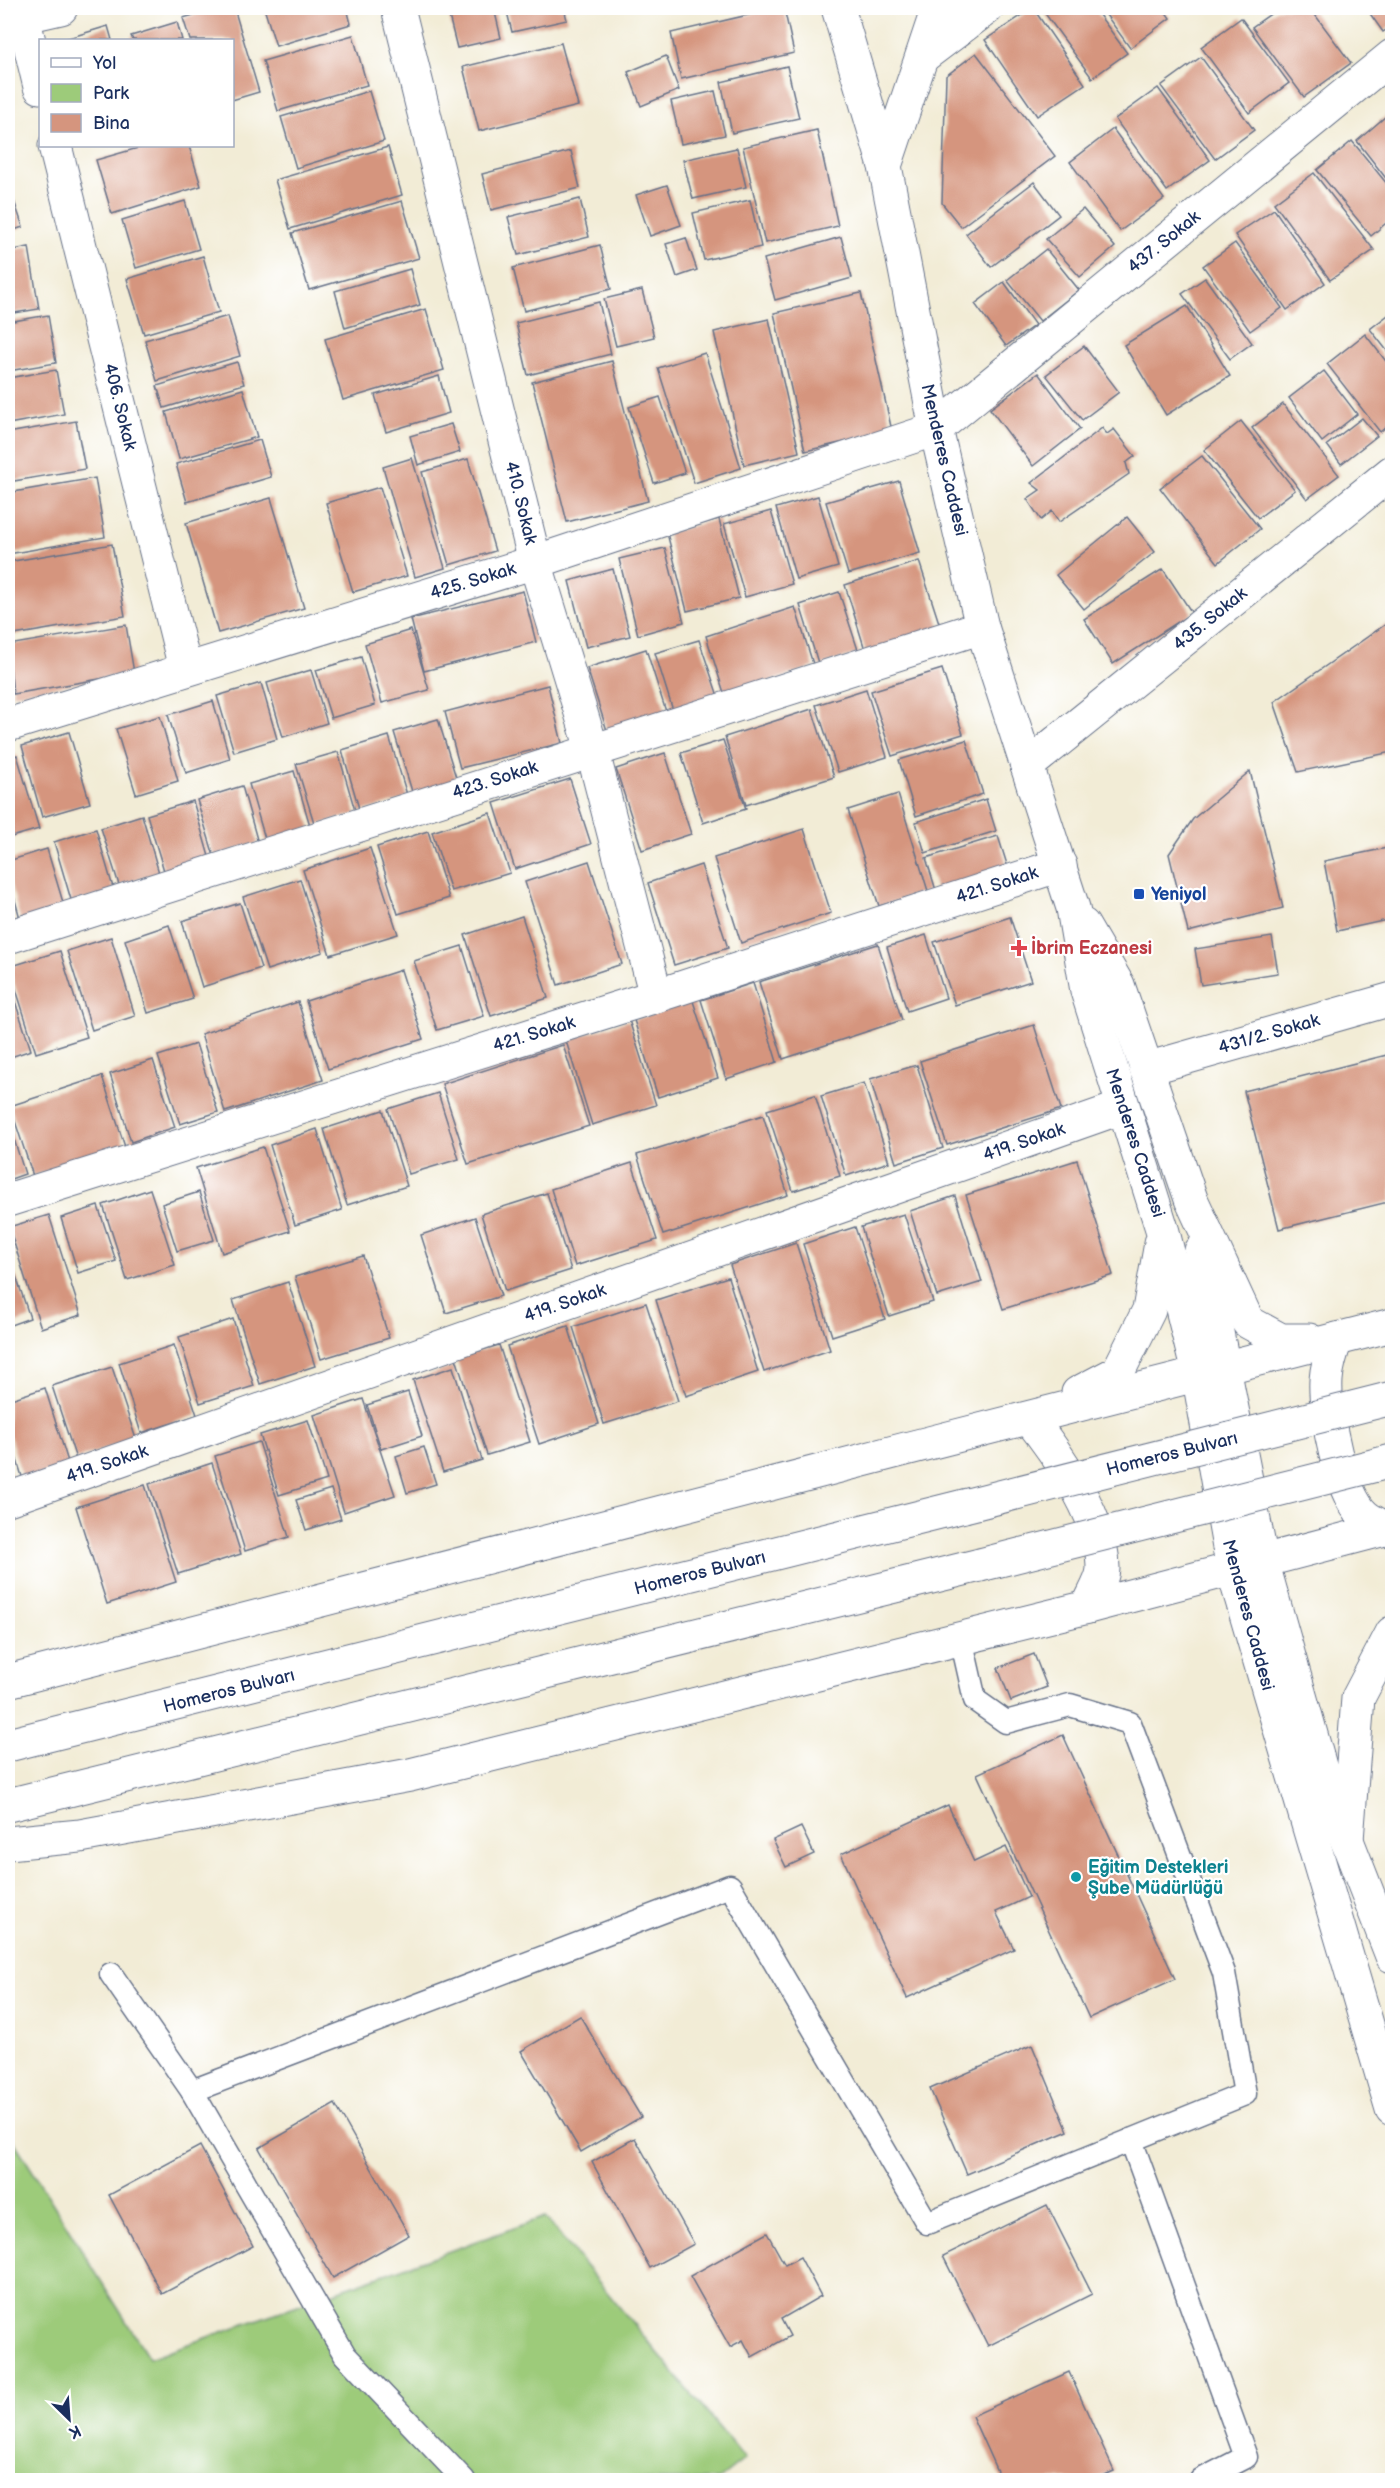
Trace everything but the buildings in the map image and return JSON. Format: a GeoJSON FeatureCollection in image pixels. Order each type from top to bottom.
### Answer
{"type":"FeatureCollection","features":[{"type":"Feature","properties":{"kind":"main road"},"geometry":{"type":"LineString","coordinates":[[39,84],[17,15],[61,8]]}},
{"type":"Feature","properties":{"kind":"main road","name":"410. Sokak"},"geometry":{"type":"LineString","coordinates":[[398,8],[535,562],[592,749],[656,996]]}},
{"type":"Feature","properties":{"kind":"main road","name":"Menderes Caddesi"},"geometry":{"type":"LineString","coordinates":[[838,8],[885,166],[936,429],[982,627],[1073,908],[1086,991],[1163,1232],[1211,1370],[1247,1566],[1392,2109]]}},
{"type":"Feature","properties":{"kind":"main road"},"geometry":{"type":"LineString","coordinates":[[885,166],[938,8]]}},
{"type":"Feature","properties":{"kind":"main road"},"geometry":{"type":"LineString","coordinates":[[922,57],[987,8]]}},
{"type":"Feature","properties":{"kind":"main road","name":"437. Sokak"},"geometry":{"type":"LineString","coordinates":[[936,429],[1392,56]]}},
{"type":"Feature","properties":{"kind":"main road","name":"406. Sokak"},"geometry":{"type":"LineString","coordinates":[[55,147],[185,668]]}},
{"type":"Feature","properties":{"kind":"main road","name":"425. Sokak"},"geometry":{"type":"LineString","coordinates":[[8,724],[535,562],[936,429]]}},
{"type":"Feature","properties":{"kind":"main road","name":"435. Sokak"},"geometry":{"type":"LineString","coordinates":[[1028,765],[1392,472]]}},
{"type":"Feature","properties":{"kind":"main road","name":"423. Sokak"},"geometry":{"type":"LineString","coordinates":[[8,936],[982,627]]}},
{"type":"Feature","properties":{"kind":"main road","name":"421. Sokak"},"geometry":{"type":"LineString","coordinates":[[8,1200],[656,996],[1060,865]]}},
{"type":"Feature","properties":{"kind":"main road","name":"Menderes Caddesi"},"geometry":{"type":"LineString","coordinates":[[1073,908],[1119,985],[1191,1199]]}},
{"type":"Feature","properties":{"kind":"main road","name":"431/2. Sokak"},"geometry":{"type":"LineString","coordinates":[[1146,1069],[1392,999]]}},
{"type":"Feature","properties":{"kind":"main road","name":"419. Sokak"},"geometry":{"type":"LineString","coordinates":[[8,1499],[1123,1107]]}},
{"type":"Feature","properties":{"kind":"main road"},"geometry":{"type":"LineString","coordinates":[[1191,1199],[1248,1322],[1281,1340],[1336,1340]]}},
{"type":"Feature","properties":{"kind":"main road"},"geometry":{"type":"LineString","coordinates":[[1191,1199],[1211,1370]]}},
{"type":"Feature","properties":{"kind":"main road"},"geometry":{"type":"LineString","coordinates":[[1030,1419],[1118,1372],[1149,1310],[1163,1232]]}},
{"type":"Feature","properties":{"kind":"main road"},"geometry":{"type":"LineString","coordinates":[[8,1681],[1392,1325]]}},
{"type":"Feature","properties":{"kind":"main road"},"geometry":{"type":"LineString","coordinates":[[1336,1340],[1329,1360],[1326,1400],[1341,1474],[1364,1517],[1390,1528]]}},
{"type":"Feature","properties":{"kind":"main road","name":"Homeros Bulvarı"},"geometry":{"type":"LineString","coordinates":[[8,1745],[1392,1398]]}},
{"type":"Feature","properties":{"kind":"main road"},"geometry":{"type":"LineString","coordinates":[[1030,1419],[1070,1474],[1096,1532],[1103,1569],[1088,1607]]}},
{"type":"Feature","properties":{"kind":"main road"},"geometry":{"type":"LineString","coordinates":[[8,1805],[1392,1461]]}},
{"type":"Feature","properties":{"kind":"main road"},"geometry":{"type":"LineString","coordinates":[[8,1843],[80,1836],[410,1775],[1088,1607],[1390,1528]]}},
{"type":"Feature","properties":{"kind":"main road","name":"Menderes Caddesi"},"geometry":{"type":"LineString","coordinates":[[1247,1566],[1325,1784],[1392,1956]]}},
{"type":"Feature","properties":{"kind":"main road"},"geometry":{"type":"LineString","coordinates":[[1347,1840],[1359,1698],[1392,1633]]}},
{"type":"Feature","properties":{"kind":"lane"},"geometry":{"type":"LineString","coordinates":[[192,2091],[730,1886],[927,2223],[1245,2094],[1224,1973],[1130,1723],[1070,1705],[1006,1722],[975,1701],[961,1638]]}},
{"type":"Feature","properties":{"kind":"lane"},"geometry":{"type":"LineString","coordinates":[[111,1974],[192,2091],[345,2355],[464,2481]]}},
{"type":"Feature","properties":{"kind":"lane"},"geometry":{"type":"LineString","coordinates":[[1131,2140],[1246,2457],[1201,2481]]}},
{"type":"Feature","properties":{"kind":"green space"},"geometry":{"type":"Polygon","coordinates":[[[12,2138],[149,2358],[545,2217],[745,2459],[718,2480],[8,2480],[8,2139],[12,2138]]]}},
{"type":"Feature","properties":{"kind":"place","name":"Yeniyol"},"geometry":{"type":"Point","coordinates":[1139,894]}},
{"type":"Feature","properties":{"kind":"place","name":"İbrim Eczanesi"},"geometry":{"type":"Point","coordinates":[1019,948]}},
{"type":"Feature","properties":{"kind":"place","name":"Eğitim Destekleri Şube Müdürlüğü"},"geometry":{"type":"Point","coordinates":[1076,1877]}}]}
